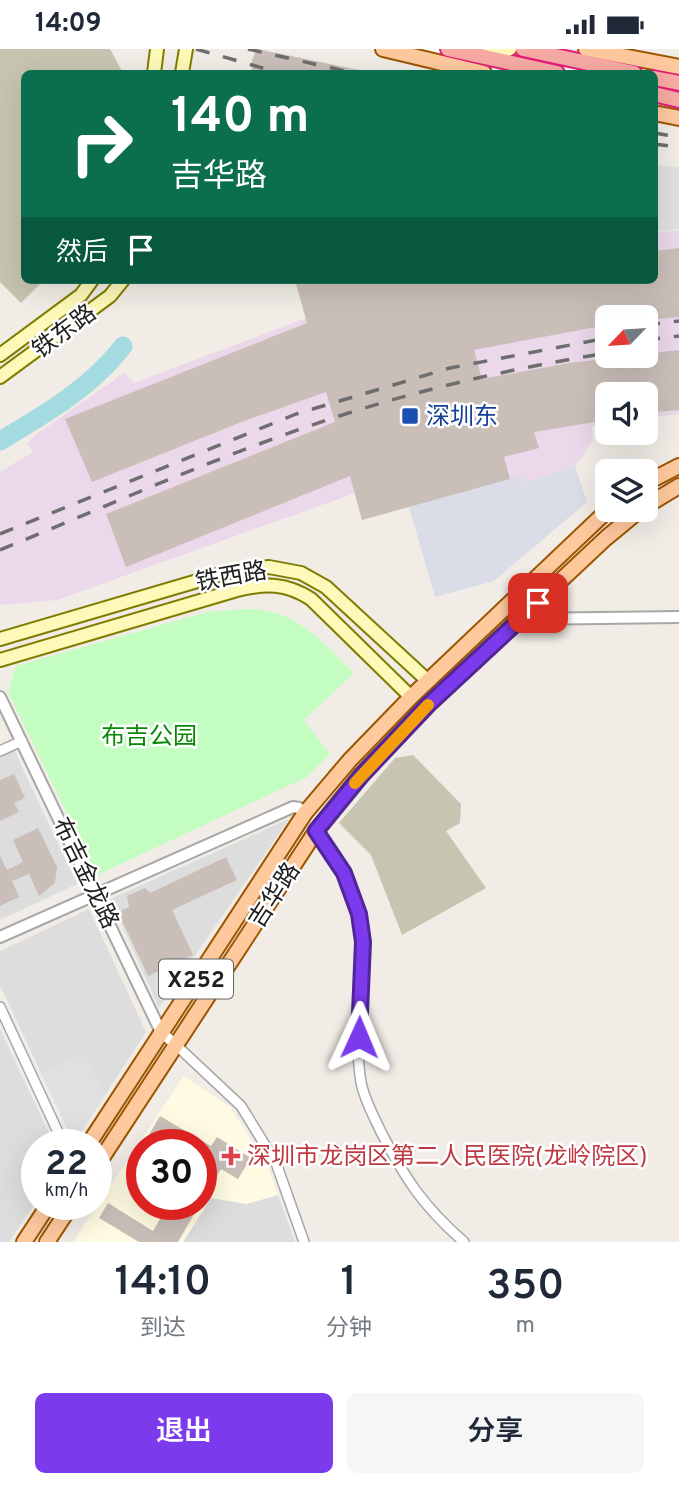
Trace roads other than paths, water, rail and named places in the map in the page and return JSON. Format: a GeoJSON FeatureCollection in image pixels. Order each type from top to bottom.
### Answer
{"type":"FeatureCollection","features":[{"type":"Feature","properties":{"kind":"highway"},"geometry":{"type":"LineString","coordinates":[[448,49],[543,70]]}},
{"type":"Feature","properties":{"kind":"highway"},"geometry":{"type":"LineString","coordinates":[[523,49],[620,70]]}},
{"type":"Feature","properties":{"kind":"highway"},"geometry":{"type":"LineString","coordinates":[[658,79],[679,83]]}},
{"type":"Feature","properties":{"kind":"highway"},"geometry":{"type":"LineString","coordinates":[[658,96],[679,100]]}},
{"type":"Feature","properties":{"kind":"main road"},"geometry":{"type":"LineString","coordinates":[[154,70],[157,49]]}},
{"type":"Feature","properties":{"kind":"main road"},"geometry":{"type":"LineString","coordinates":[[183,70],[186,49]]}},
{"type":"Feature","properties":{"kind":"main road"},"geometry":{"type":"LineString","coordinates":[[383,49],[471,70]]}},
{"type":"Feature","properties":{"kind":"main road"},"geometry":{"type":"LineString","coordinates":[[472,49],[498,55],[510,49]]}},
{"type":"Feature","properties":{"kind":"main road"},"geometry":{"type":"LineString","coordinates":[[586,49],[679,67]]}},
{"type":"Feature","properties":{"kind":"main road"},"geometry":{"type":"LineString","coordinates":[[658,114],[679,118]]}},
{"type":"Feature","properties":{"kind":"main road","name":"铁东路"},"geometry":{"type":"LineString","coordinates":[[0,355],[81,295],[89,284]]}},
{"type":"Feature","properties":{"kind":"main road","name":"铁东路"},"geometry":{"type":"LineString","coordinates":[[0,377],[110,296],[120,284]]}},
{"type":"Feature","properties":{"kind":"main road"},"geometry":{"type":"LineString","coordinates":[[658,477],[679,466]]}},
{"type":"Feature","properties":{"kind":"main road"},"geometry":{"type":"LineString","coordinates":[[658,499],[679,486]]}},
{"type":"Feature","properties":{"kind":"main road","name":"吉华路"},"geometry":{"type":"LineString","coordinates":[[98,1129],[305,813],[350,760],[411,697],[595,522]]}},
{"type":"Feature","properties":{"kind":"main road","name":"吉华路"},"geometry":{"type":"LineString","coordinates":[[112,1143],[316,831],[362,775],[428,705],[625,522]]}},
{"type":"Feature","properties":{"kind":"main road","name":"铁西路"},"geometry":{"type":"LineString","coordinates":[[0,639],[228,572],[270,567],[301,573],[326,587],[428,681]]}},
{"type":"Feature","properties":{"kind":"main road","name":"铁西路"},"geometry":{"type":"LineString","coordinates":[[0,660],[237,590],[278,585],[295,589],[311,600],[411,697]]}},
{"type":"Feature","properties":{"kind":"main road"},"geometry":{"type":"LineString","coordinates":[[24,1242],[38,1220]]}},
{"type":"Feature","properties":{"kind":"main road"},"geometry":{"type":"LineString","coordinates":[[47,1242],[61,1220]]}},
{"type":"Feature","properties":{"kind":"street"},"geometry":{"type":"LineString","coordinates":[[505,607],[521,619],[679,617]]}},
{"type":"Feature","properties":{"kind":"street","name":"布吉金龙路"},"geometry":{"type":"LineString","coordinates":[[0,697],[162,1032],[176,1045]]}},
{"type":"Feature","properties":{"kind":"street"},"geometry":{"type":"LineString","coordinates":[[0,751],[22,741]]}},
{"type":"Feature","properties":{"kind":"street"},"geometry":{"type":"LineString","coordinates":[[0,937],[293,807],[299,807],[305,813]]}},
{"type":"Feature","properties":{"kind":"street"},"geometry":{"type":"LineString","coordinates":[[316,831],[344,873],[359,914],[363,942],[360,984],[361,1086],[406,1180],[440,1220],[464,1242]]}},
{"type":"Feature","properties":{"kind":"street"},"geometry":{"type":"LineString","coordinates":[[0,1007],[57,1129]]}},
{"type":"Feature","properties":{"kind":"street"},"geometry":{"type":"LineString","coordinates":[[176,1045],[242,1106],[276,1163],[304,1242]]}},
{"type":"Feature","properties":{"kind":"waterway"},"geometry":{"type":"LineString","coordinates":[[0,441],[82,387],[111,361],[123,346]]}},
{"type":"Feature","properties":{"kind":"railway"},"geometry":{"type":"LineString","coordinates":[[196,49],[270,70]]}},
{"type":"Feature","properties":{"kind":"railway"},"geometry":{"type":"LineString","coordinates":[[248,49],[341,70]]}},
{"type":"Feature","properties":{"kind":"railway"},"geometry":{"type":"LineString","coordinates":[[658,134],[679,137]]}},
{"type":"Feature","properties":{"kind":"railway"},"geometry":{"type":"LineString","coordinates":[[658,144],[679,147]]}},
{"type":"Feature","properties":{"kind":"railway"},"geometry":{"type":"LineString","coordinates":[[658,324],[679,321]]}},
{"type":"Feature","properties":{"kind":"railway"},"geometry":{"type":"LineString","coordinates":[[658,339],[679,336]]}},
{"type":"Feature","properties":{"kind":"railway"},"geometry":{"type":"LineString","coordinates":[[0,534],[296,414],[450,368],[595,340]]}},
{"type":"Feature","properties":{"kind":"railway"},"geometry":{"type":"LineString","coordinates":[[0,550],[220,459],[355,411],[480,377],[595,355]]}},
{"type":"Feature","properties":{"kind":"place","name":"深圳东"},"geometry":{"type":"Point","coordinates":[410,416]}},
{"type":"Feature","properties":{"kind":"place","name":"深圳市龙岗区第二人民医院(龙岭院区)"},"geometry":{"type":"Point","coordinates":[231,1156]}},
{"type":"Feature","properties":{"kind":"park label","name":"布吉公园"},"geometry":{"type":"Point","coordinates":[149,736]}}]}
